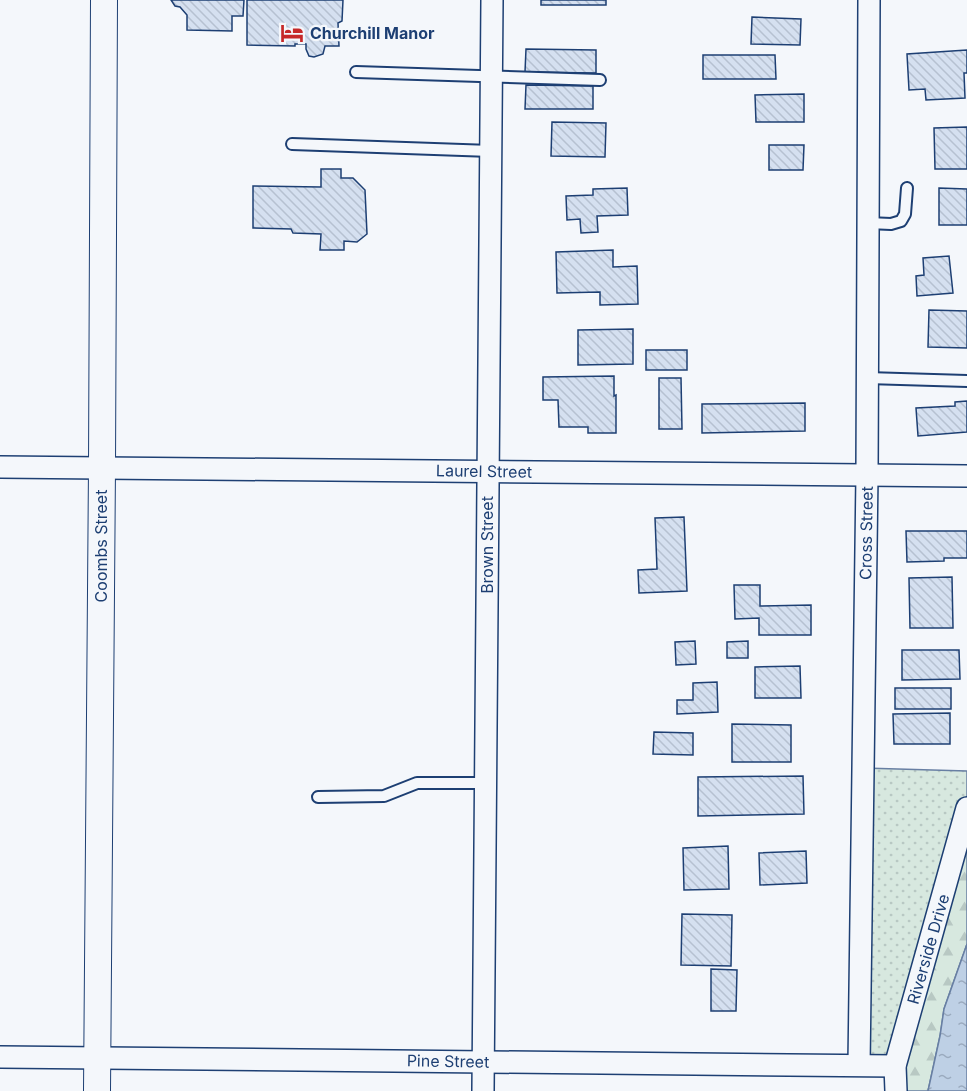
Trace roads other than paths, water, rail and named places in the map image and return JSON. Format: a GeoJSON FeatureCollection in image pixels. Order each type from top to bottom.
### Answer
{"type":"FeatureCollection","features":[{"type":"Feature","properties":{"kind":"street","name":"Coombs Street"},"geometry":{"type":"LineString","coordinates":[[98,1091],[104,0]]}},
{"type":"Feature","properties":{"kind":"street","name":"Brown Street"},"geometry":{"type":"LineString","coordinates":[[483,1091],[492,0]]}},
{"type":"Feature","properties":{"kind":"street","name":"Cross Street"},"geometry":{"type":"LineString","coordinates":[[859,1065],[867,475],[869,0]]}},
{"type":"Feature","properties":{"kind":"street","name":"Laurel Street"},"geometry":{"type":"LineString","coordinates":[[0,467],[967,476]]}},
{"type":"Feature","properties":{"kind":"street","name":"Riverside Drive"},"geometry":{"type":"LineString","coordinates":[[896,1091],[895,1066],[967,808]]}},
{"type":"Feature","properties":{"kind":"street","name":"Pine Street"},"geometry":{"type":"LineString","coordinates":[[0,1057],[895,1066]]}},
{"type":"Feature","properties":{"kind":"lane"},"geometry":{"type":"LineString","coordinates":[[356,72],[600,80]]}},
{"type":"Feature","properties":{"kind":"lane"},"geometry":{"type":"LineString","coordinates":[[292,144],[491,151]]}},
{"type":"Feature","properties":{"kind":"lane"},"geometry":{"type":"LineString","coordinates":[[868,223],[891,224],[901,221],[905,214],[907,188]]}},
{"type":"Feature","properties":{"kind":"lane"},"geometry":{"type":"LineString","coordinates":[[867,378],[967,381]]}},
{"type":"Feature","properties":{"kind":"lane"},"geometry":{"type":"LineString","coordinates":[[318,797],[384,796],[417,783],[485,783]]}},
{"type":"Feature","properties":{"kind":"water"},"geometry":{"type":"Polygon","coordinates":[[[967,944],[967,1091],[928,1091],[944,1009],[967,944]]]}},
{"type":"Feature","properties":{"kind":"place","name":"Churchill Manor"},"geometry":{"type":"Point","coordinates":[292,33]}}]}
